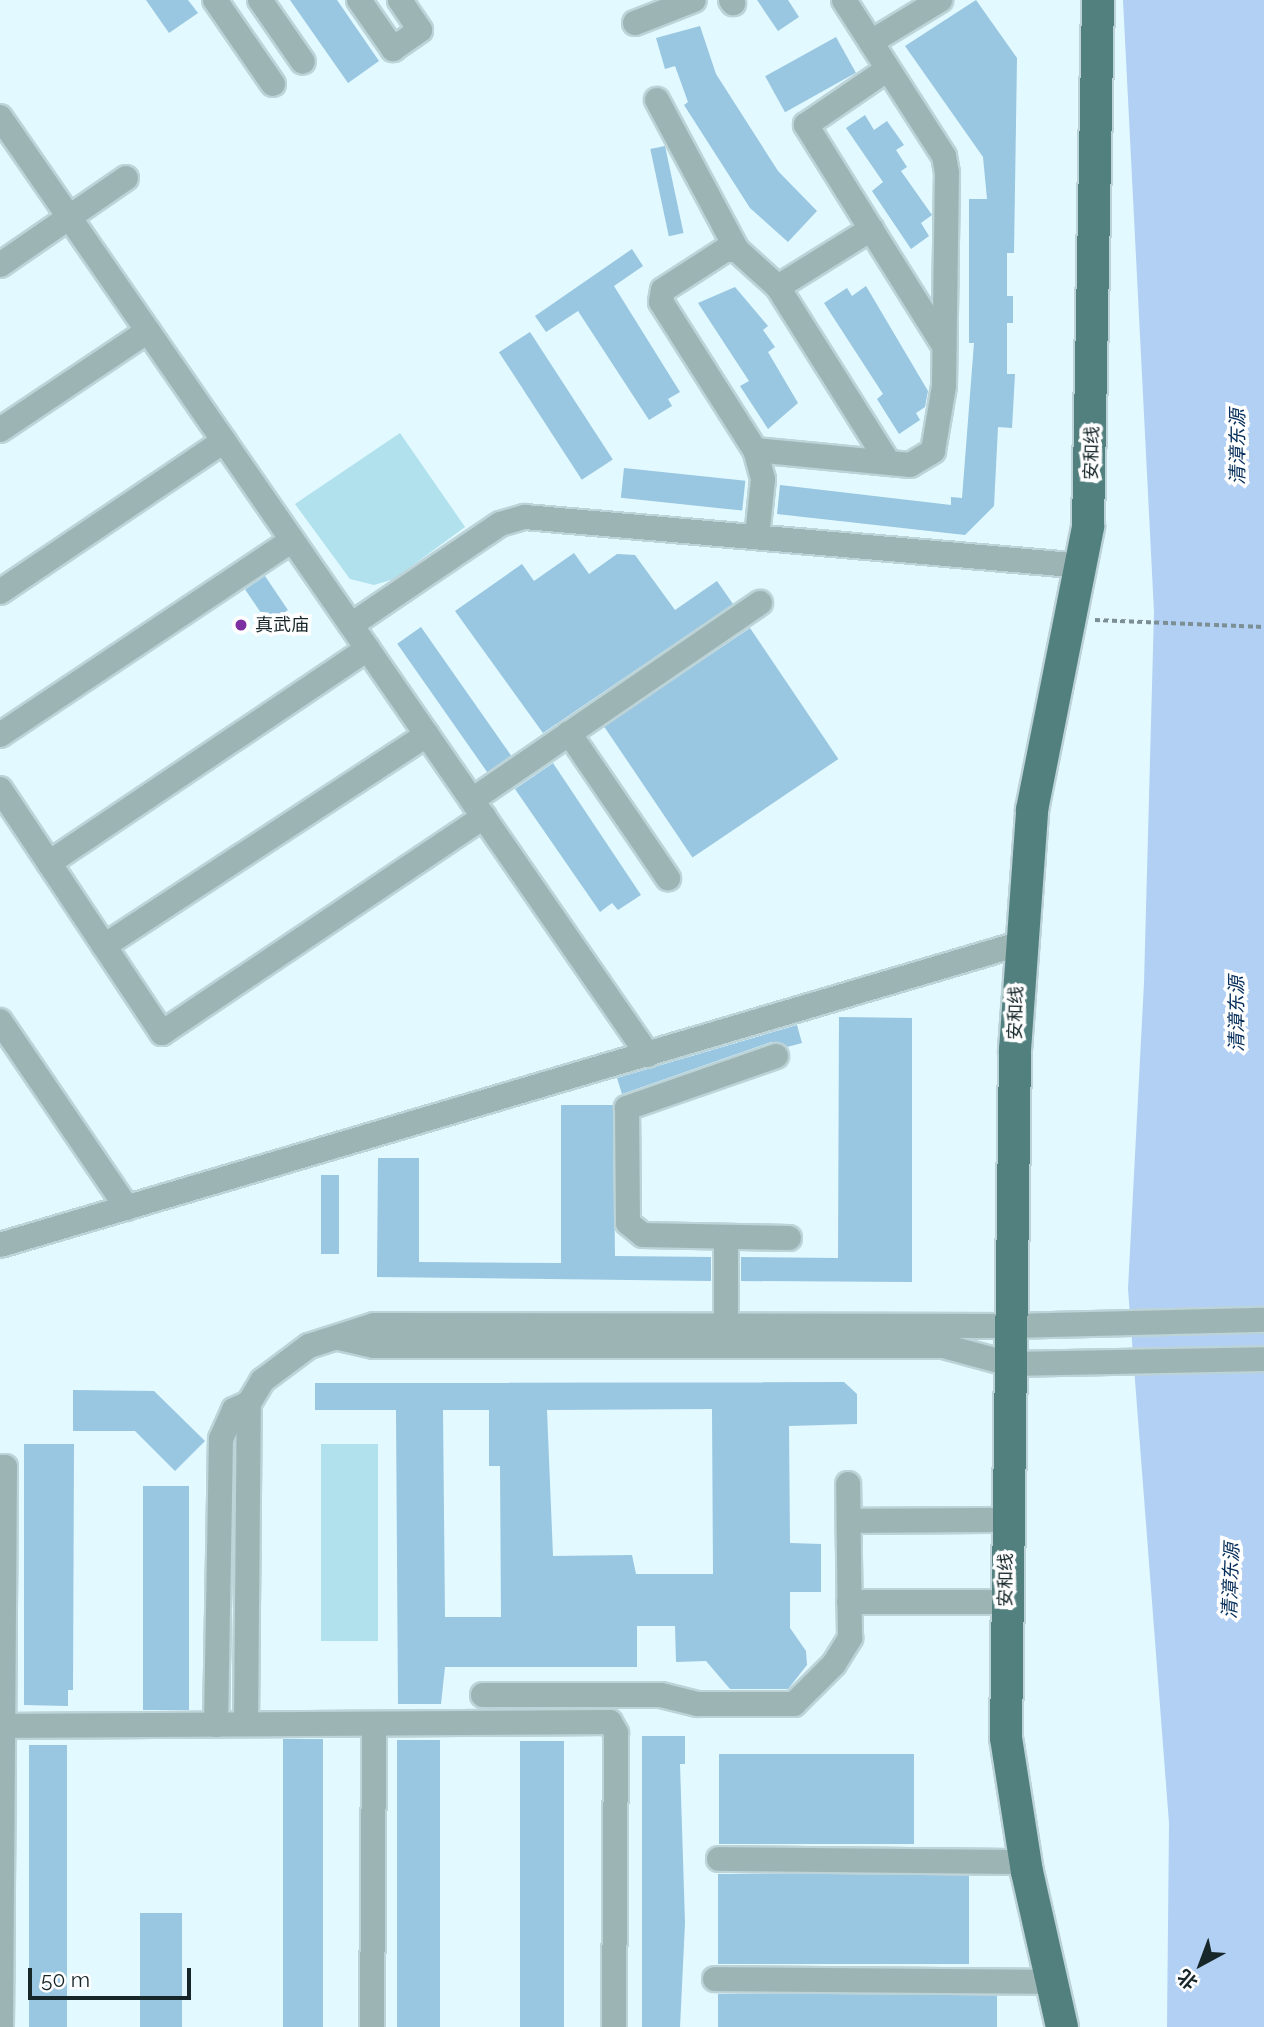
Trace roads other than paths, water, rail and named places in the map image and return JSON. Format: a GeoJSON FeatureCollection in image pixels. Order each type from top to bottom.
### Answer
{"type":"FeatureCollection","features":[{"type":"Feature","properties":{"kind":"main road","name":"安和线"},"geometry":{"type":"LineString","coordinates":[[1062,2027],[1025,1862],[1006,1738],[1010,1326],[1019,944],[1032,810],[1083,566],[1093,427],[1098,0]]}},
{"type":"Feature","properties":{"kind":"street"},"geometry":{"type":"LineString","coordinates":[[215,0],[273,84]]}},
{"type":"Feature","properties":{"kind":"street"},"geometry":{"type":"LineString","coordinates":[[260,0],[303,62]]}},
{"type":"Feature","properties":{"kind":"street"},"geometry":{"type":"LineString","coordinates":[[359,0],[393,48],[420,30],[400,0]]}},
{"type":"Feature","properties":{"kind":"street"},"geometry":{"type":"LineString","coordinates":[[635,23],[694,0]]}},
{"type":"Feature","properties":{"kind":"street"},"geometry":{"type":"LineString","coordinates":[[755,450],[911,465],[933,452],[945,347],[944,156],[844,0]]}},
{"type":"Feature","properties":{"kind":"street"},"geometry":{"type":"LineString","coordinates":[[871,42],[940,0]]}},
{"type":"Feature","properties":{"kind":"street"},"geometry":{"type":"LineString","coordinates":[[888,69],[806,125],[945,347]]}},
{"type":"Feature","properties":{"kind":"street"},"geometry":{"type":"LineString","coordinates":[[657,100],[737,250],[778,287],[888,462]]}},
{"type":"Feature","properties":{"kind":"street"},"geometry":{"type":"LineString","coordinates":[[0,117],[648,1055]]}},
{"type":"Feature","properties":{"kind":"street"},"geometry":{"type":"LineString","coordinates":[[0,265],[126,178]]}},
{"type":"Feature","properties":{"kind":"street"},"geometry":{"type":"LineString","coordinates":[[778,287],[871,229]]}},
{"type":"Feature","properties":{"kind":"street"},"geometry":{"type":"LineString","coordinates":[[737,250],[725,250],[663,290],[661,302],[755,450],[763,479],[757,537]]}},
{"type":"Feature","properties":{"kind":"street"},"geometry":{"type":"LineString","coordinates":[[0,430],[148,331]]}},
{"type":"Feature","properties":{"kind":"street"},"geometry":{"type":"LineString","coordinates":[[0,592],[224,441]]}},
{"type":"Feature","properties":{"kind":"street"},"geometry":{"type":"LineString","coordinates":[[351,625],[500,524],[525,517],[1083,566]]}},
{"type":"Feature","properties":{"kind":"street"},"geometry":{"type":"LineString","coordinates":[[0,735],[292,540]]}},
{"type":"Feature","properties":{"kind":"street"},"geometry":{"type":"LineString","coordinates":[[0,789],[162,1033],[478,808],[569,733],[760,603]]}},
{"type":"Feature","properties":{"kind":"street"},"geometry":{"type":"LineString","coordinates":[[49,863],[368,649]]}},
{"type":"Feature","properties":{"kind":"street"},"geometry":{"type":"LineString","coordinates":[[569,733],[668,878]]}},
{"type":"Feature","properties":{"kind":"street"},"geometry":{"type":"LineString","coordinates":[[104,946],[427,735]]}},
{"type":"Feature","properties":{"kind":"street"},"geometry":{"type":"LineString","coordinates":[[0,1245],[1019,944]]}},
{"type":"Feature","properties":{"kind":"street"},"geometry":{"type":"LineString","coordinates":[[0,1021],[127,1208]]}},
{"type":"Feature","properties":{"kind":"street"},"geometry":{"type":"LineString","coordinates":[[776,1056],[627,1108],[628,1223],[634,1232],[789,1238]]}},
{"type":"Feature","properties":{"kind":"street"},"geometry":{"type":"LineString","coordinates":[[726,1237],[726,1325]]}},
{"type":"Feature","properties":{"kind":"street"},"geometry":{"type":"LineString","coordinates":[[216,1725],[220,1439],[234,1410],[249,1403],[284,1362],[338,1338],[374,1325],[1010,1326],[1264,1320]]}},
{"type":"Feature","properties":{"kind":"street"},"geometry":{"type":"LineString","coordinates":[[338,1338],[374,1346],[943,1346],[1010,1364],[1264,1359]]}},
{"type":"Feature","properties":{"kind":"street"},"geometry":{"type":"LineString","coordinates":[[246,1724],[249,1403]]}},
{"type":"Feature","properties":{"kind":"street"},"geometry":{"type":"LineString","coordinates":[[0,1467],[5,1467],[1,2027]]}},
{"type":"Feature","properties":{"kind":"street"},"geometry":{"type":"LineString","coordinates":[[483,1695],[661,1695],[698,1704],[794,1704],[834,1664],[850,1638],[849,1484]]}},
{"type":"Feature","properties":{"kind":"street"},"geometry":{"type":"LineString","coordinates":[[849,1521],[1007,1520]]}},
{"type":"Feature","properties":{"kind":"street"},"geometry":{"type":"LineString","coordinates":[[849,1602],[1006,1602]]}},
{"type":"Feature","properties":{"kind":"street"},"geometry":{"type":"LineString","coordinates":[[2,1726],[610,1722],[616,1732],[614,2027]]}},
{"type":"Feature","properties":{"kind":"street"},"geometry":{"type":"LineString","coordinates":[[372,2027],[374,1724]]}},
{"type":"Feature","properties":{"kind":"street"},"geometry":{"type":"LineString","coordinates":[[719,1859],[1025,1862]]}},
{"type":"Feature","properties":{"kind":"street"},"geometry":{"type":"LineString","coordinates":[[715,1979],[1052,1982]]}},
{"type":"Feature","properties":{"kind":"water","name":"清漳东源"},"geometry":{"type":"Polygon","coordinates":[[[1123,0],[1264,0],[1264,2027],[1167,2027],[1169,1823],[1128,1289],[1144,983],[1154,612],[1123,0]]]}},
{"type":"Feature","properties":{"kind":"place","name":"真武庙"},"geometry":{"type":"Point","coordinates":[241,625]}}]}
